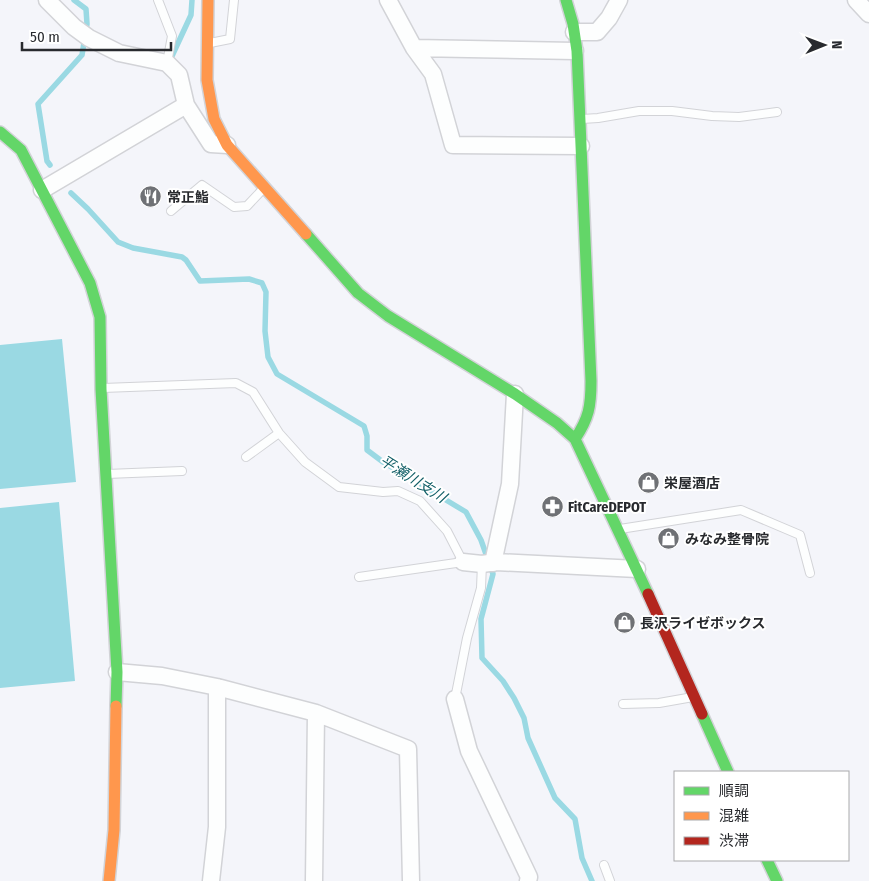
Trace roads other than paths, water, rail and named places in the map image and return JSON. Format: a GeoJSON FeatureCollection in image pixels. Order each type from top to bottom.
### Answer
{"type":"FeatureCollection","features":[{"type":"Feature","properties":{"kind":"street"},"geometry":{"type":"LineString","coordinates":[[47,0],[74,27],[89,38],[119,53],[167,63],[179,74],[186,105],[211,144],[227,145]]}},
{"type":"Feature","properties":{"kind":"street"},"geometry":{"type":"LineString","coordinates":[[208,0],[207,80],[214,118],[227,145],[358,294],[388,316],[515,394],[557,423],[575,439],[638,569],[693,697],[728,771]]}},
{"type":"Feature","properties":{"kind":"street"},"geometry":{"type":"LineString","coordinates":[[388,0],[414,48],[433,74],[453,145],[581,146]]}},
{"type":"Feature","properties":{"kind":"street"},"geometry":{"type":"LineString","coordinates":[[566,0],[571,11],[576,51],[591,410],[588,420],[575,439]]}},
{"type":"Feature","properties":{"kind":"street"},"geometry":{"type":"LineString","coordinates":[[574,32],[597,32],[610,18],[619,0]]}},
{"type":"Feature","properties":{"kind":"street"},"geometry":{"type":"LineString","coordinates":[[856,0],[869,14]]}},
{"type":"Feature","properties":{"kind":"street"},"geometry":{"type":"LineString","coordinates":[[414,48],[576,51]]}},
{"type":"Feature","properties":{"kind":"street"},"geometry":{"type":"LineString","coordinates":[[42,190],[186,105]]}},
{"type":"Feature","properties":{"kind":"street"},"geometry":{"type":"LineString","coordinates":[[0,132],[21,150],[90,282],[100,316],[101,389],[117,672],[114,830],[109,881]]}},
{"type":"Feature","properties":{"kind":"street"},"geometry":{"type":"LineString","coordinates":[[486,564],[510,484],[515,394]]}},
{"type":"Feature","properties":{"kind":"street"},"geometry":{"type":"LineString","coordinates":[[463,562],[638,569]]}},
{"type":"Feature","properties":{"kind":"street"},"geometry":{"type":"LineString","coordinates":[[117,672],[162,676],[216,687],[316,712],[408,749],[411,881]]}},
{"type":"Feature","properties":{"kind":"street"},"geometry":{"type":"LineString","coordinates":[[211,881],[217,828],[216,687]]}},
{"type":"Feature","properties":{"kind":"street"},"geometry":{"type":"LineString","coordinates":[[455,699],[469,751],[529,877],[528,881]]}},
{"type":"Feature","properties":{"kind":"street"},"geometry":{"type":"LineString","coordinates":[[314,881],[316,712]]}},
{"type":"Feature","properties":{"kind":"street"},"geometry":{"type":"LineString","coordinates":[[767,861],[777,881]]}},
{"type":"Feature","properties":{"kind":"lane"},"geometry":{"type":"LineString","coordinates":[[158,0],[172,36],[167,63]]}},
{"type":"Feature","properties":{"kind":"lane"},"geometry":{"type":"LineString","coordinates":[[206,44],[230,39],[234,0]]}},
{"type":"Feature","properties":{"kind":"lane"},"geometry":{"type":"LineString","coordinates":[[580,119],[639,111],[672,110],[712,116],[739,117],[777,112]]}},
{"type":"Feature","properties":{"kind":"lane"},"geometry":{"type":"LineString","coordinates":[[171,212],[202,185],[234,207],[247,206],[264,188]]}},
{"type":"Feature","properties":{"kind":"lane"},"geometry":{"type":"LineString","coordinates":[[101,389],[236,383],[253,392],[279,433],[306,462],[339,487],[383,492],[398,491],[420,501],[447,531],[463,562],[360,577]]}},
{"type":"Feature","properties":{"kind":"lane"},"geometry":{"type":"LineString","coordinates":[[246,457],[279,433]]}},
{"type":"Feature","properties":{"kind":"lane"},"geometry":{"type":"LineString","coordinates":[[106,474],[182,471]]}},
{"type":"Feature","properties":{"kind":"lane"},"geometry":{"type":"LineString","coordinates":[[619,529],[741,510],[800,535],[810,573]]}},
{"type":"Feature","properties":{"kind":"lane"},"geometry":{"type":"LineString","coordinates":[[455,699],[467,638],[482,588],[486,564]]}},
{"type":"Feature","properties":{"kind":"lane"},"geometry":{"type":"LineString","coordinates":[[623,704],[659,703],[693,697]]}},
{"type":"Feature","properties":{"kind":"lane"},"geometry":{"type":"LineString","coordinates":[[604,865],[610,881]]}},
{"type":"Feature","properties":{"kind":"water"},"geometry":{"type":"Polygon","coordinates":[[[62,339],[76,482],[0,489],[0,345],[62,339]]]}},
{"type":"Feature","properties":{"kind":"water"},"geometry":{"type":"Polygon","coordinates":[[[59,502],[75,681],[0,688],[0,508],[59,502]]]}},
{"type":"Feature","properties":{"kind":"waterway","name":"平瀬川支川"},"geometry":{"type":"LineString","coordinates":[[50,165],[47,161],[38,104],[82,55],[87,24],[86,9],[74,0]]}},
{"type":"Feature","properties":{"kind":"waterway"},"geometry":{"type":"LineString","coordinates":[[172,56],[191,15],[192,0]]}},
{"type":"Feature","properties":{"kind":"waterway","name":"平瀬川支川"},"geometry":{"type":"LineString","coordinates":[[71,193],[118,242],[133,248],[182,257],[200,281],[249,279],[262,283],[266,292],[265,331],[268,357],[277,374],[364,426],[367,436],[367,450],[383,462],[466,512],[481,540],[493,574],[481,619],[482,658],[503,681],[514,698],[524,718],[528,738],[555,798],[575,819],[582,858],[592,881]]}},
{"type":"Feature","properties":{"kind":"place","name":"常正鮨"},"geometry":{"type":"Point","coordinates":[151,197]}},
{"type":"Feature","properties":{"kind":"place","name":"栄屋酒店"},"geometry":{"type":"Point","coordinates":[648,483]}},
{"type":"Feature","properties":{"kind":"place","name":"FitCareDEPOT"},"geometry":{"type":"Point","coordinates":[552,507]}},
{"type":"Feature","properties":{"kind":"place","name":"みなみ整骨院"},"geometry":{"type":"Point","coordinates":[669,539]}},
{"type":"Feature","properties":{"kind":"place","name":"長沢ライゼボックス"},"geometry":{"type":"Point","coordinates":[624,623]}}]}
